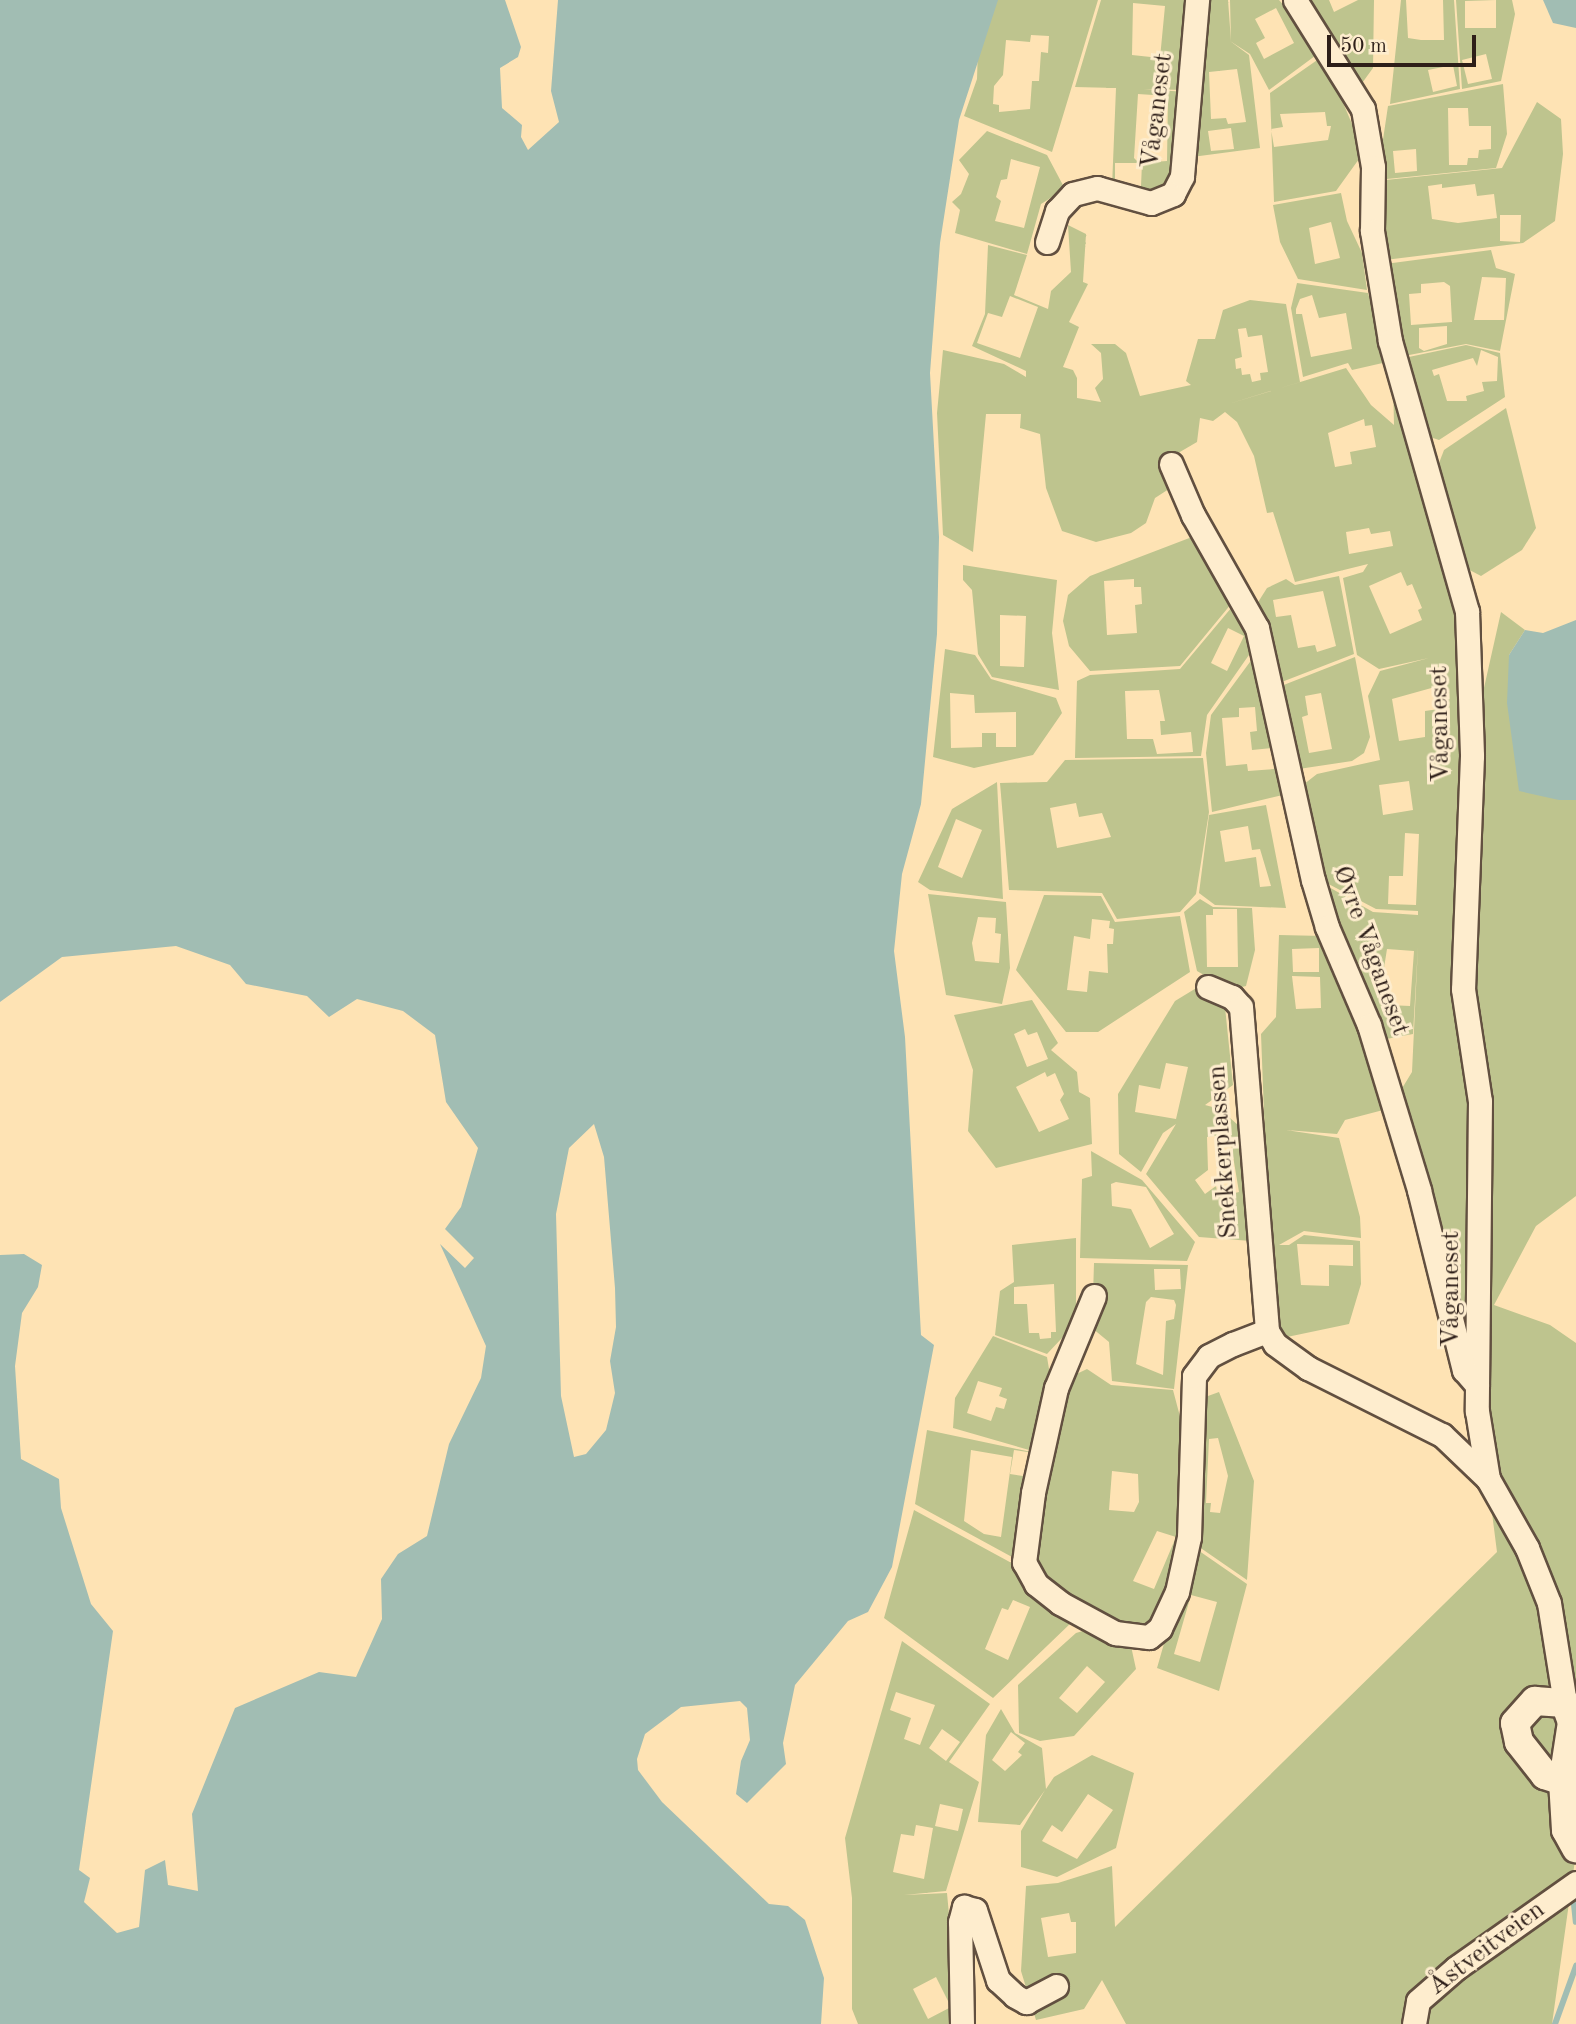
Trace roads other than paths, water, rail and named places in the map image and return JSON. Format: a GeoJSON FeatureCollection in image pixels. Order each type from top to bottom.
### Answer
{"type":"FeatureCollection","features":[{"type":"Feature","properties":{"kind":"street","name":"Våganeset"},"geometry":{"type":"LineString","coordinates":[[1047,242],[1057,211],[1073,194],[1097,188],[1151,203],[1173,194],[1182,176],[1197,0]]}},
{"type":"Feature","properties":{"kind":"street","name":"Våganeset"},"geometry":{"type":"LineString","coordinates":[[1294,0],[1363,109],[1373,167],[1373,231],[1390,341],[1467,611],[1472,756],[1463,989],[1480,1101],[1481,1344],[1477,1385],[1488,1479]]}},
{"type":"Feature","properties":{"kind":"street","name":"Øvre Våganeset"},"geometry":{"type":"LineString","coordinates":[[1171,464],[1193,515],[1257,628],[1313,880],[1327,927],[1369,1025],[1419,1190],[1464,1370],[1477,1385]]}},
{"type":"Feature","properties":{"kind":"street","name":"Snekkerplassen"},"geometry":{"type":"LineString","coordinates":[[1208,987],[1232,997],[1241,1007],[1267,1331]]}},
{"type":"Feature","properties":{"kind":"street"},"geometry":{"type":"LineString","coordinates":[[1094,1296],[1056,1388],[1034,1488],[1024,1562],[1036,1584],[1060,1602],[1127,1635],[1149,1637],[1160,1628],[1177,1592],[1189,1537],[1192,1391],[1199,1365],[1233,1344],[1267,1331]]}},
{"type":"Feature","properties":{"kind":"street","name":"Våganeset"},"geometry":{"type":"LineString","coordinates":[[1267,1331],[1275,1344],[1308,1368],[1442,1435],[1488,1479],[1527,1548],[1549,1603],[1571,1715]]}},
{"type":"Feature","properties":{"kind":"street"},"geometry":{"type":"LineString","coordinates":[[1563,1781],[1545,1775],[1519,1742],[1515,1723],[1535,1701],[1571,1715],[1563,1781],[1566,1830],[1576,1848]]}},
{"type":"Feature","properties":{"kind":"street","name":"Åstveitveien"},"geometry":{"type":"LineString","coordinates":[[1414,2024],[1418,2001],[1456,1968],[1574,1884]]}},
{"type":"Feature","properties":{"kind":"street"},"geometry":{"type":"LineString","coordinates":[[962,2024],[964,1907],[975,1910],[998,1980],[1015,1996],[1026,2002],[1056,1986]]}},
{"type":"Feature","properties":{"kind":"water"},"geometry":{"type":"Polygon","coordinates":[[[0,0],[505,0],[521,47],[518,57],[500,68],[502,108],[522,125],[521,137],[528,150],[559,122],[551,91],[558,0],[998,0],[959,120],[940,243],[930,373],[939,537],[937,634],[921,804],[902,874],[894,951],[905,1037],[921,1335],[934,1345],[892,1567],[868,1612],[848,1621],[795,1685],[783,1743],[786,1764],[747,1803],[736,1794],[741,1761],[750,1740],[747,1708],[740,1701],[681,1707],[645,1734],[637,1759],[638,1770],[662,1802],[769,1904],[788,1906],[805,1920],[824,1978],[821,2024],[0,2024],[0,1255],[24,1254],[42,1265],[38,1287],[22,1313],[15,1366],[21,1459],[59,1479],[61,1508],[91,1604],[113,1631],[79,1870],[90,1878],[84,1902],[117,1933],[139,1927],[145,1870],[165,1860],[168,1885],[198,1891],[192,1814],[235,1708],[319,1672],[356,1677],[382,1619],[381,1579],[398,1554],[427,1536],[449,1444],[481,1378],[486,1346],[440,1244],[465,1268],[474,1258],[445,1229],[461,1207],[478,1148],[446,1102],[435,1035],[403,1011],[357,999],[329,1017],[307,996],[246,984],[230,965],[176,946],[62,957],[0,1002],[0,0]],[[594,1124],[569,1148],[556,1214],[561,1396],[574,1457],[586,1454],[606,1430],[615,1393],[610,1361],[616,1327],[615,1288],[604,1157],[594,1124]]]}},
{"type":"Feature","properties":{"kind":"water"},"geometry":{"type":"Polygon","coordinates":[[[1543,0],[1576,0],[1576,28],[1553,23],[1543,0]]]}},
{"type":"Feature","properties":{"kind":"water"},"geometry":{"type":"Polygon","coordinates":[[[1576,620],[1576,800],[1559,800],[1519,791],[1507,703],[1509,655],[1525,630],[1543,633],[1576,620]]]}},
{"type":"Feature","properties":{"kind":"waterway"},"geometry":{"type":"LineString","coordinates":[[1573,1895],[1576,1922]]}},
{"type":"Feature","properties":{"kind":"waterway"},"geometry":{"type":"LineString","coordinates":[[1555,2024],[1576,1966]]}}]}
